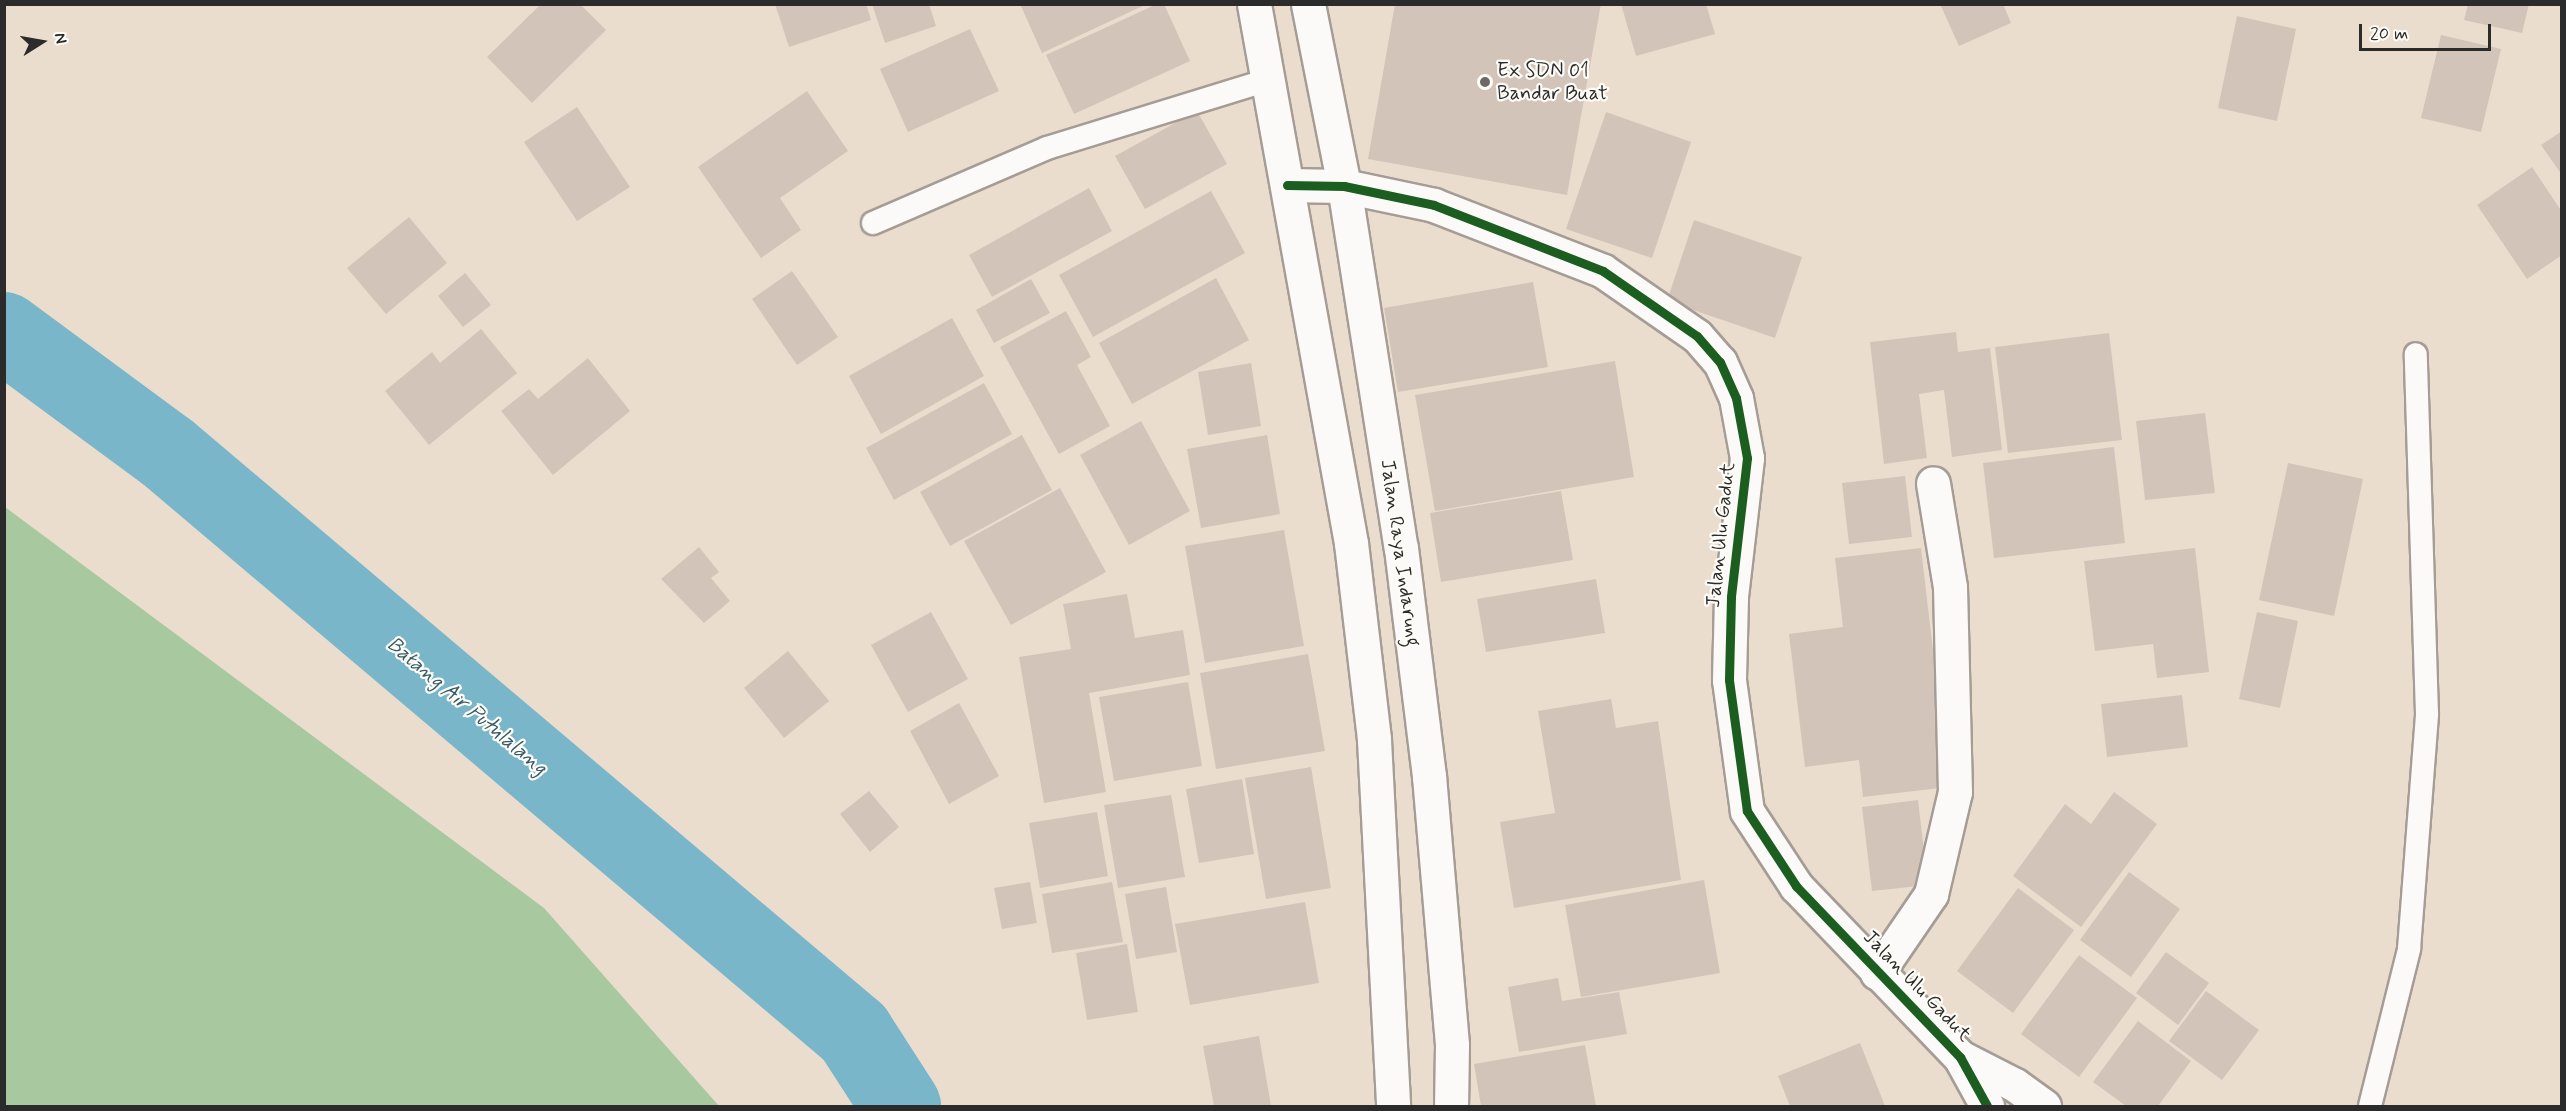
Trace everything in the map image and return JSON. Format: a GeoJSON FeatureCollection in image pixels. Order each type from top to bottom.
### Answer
{"type":"FeatureCollection","features":[{"type":"Feature","properties":{"kind":"main road"},"geometry":{"type":"LineString","coordinates":[[1254,4],[1351,543],[1374,740],[1393,1107]]}},
{"type":"Feature","properties":{"kind":"main road","name":"Jalan Raya Indarung"},"geometry":{"type":"LineString","coordinates":[[1308,4],[1344,186],[1429,776],[1452,1045],[1451,1107]]}},
{"type":"Feature","properties":{"kind":"main road","name":"Jalan Ulu Gadut"},"geometry":{"type":"LineString","coordinates":[[1287,185],[1344,186],[1434,205],[1603,271],[1697,336],[1720,362],[1736,398],[1747,458],[1731,597],[1729,680],[1747,811],[1796,886],[1960,1057],[1987,1107]]}},
{"type":"Feature","properties":{"kind":"main road"},"geometry":{"type":"LineString","coordinates":[[1877,973],[1931,894],[1955,792],[1950,587],[1933,483]]}},
{"type":"Feature","properties":{"kind":"main road"},"geometry":{"type":"LineString","coordinates":[[1960,1057],[2015,1085],[2044,1107]]}},
{"type":"Feature","properties":{"kind":"lane"},"geometry":{"type":"LineString","coordinates":[[873,223],[1047,148],[1268,80]]}},
{"type":"Feature","properties":{"kind":"lane"},"geometry":{"type":"LineString","coordinates":[[2370,1107],[2409,949],[2427,714],[2416,354]]}},
{"type":"Feature","properties":{"kind":"green space"},"geometry":{"type":"Polygon","coordinates":[[[5,507],[544,908],[719,1106],[5,1106],[5,507]]]}},
{"type":"Feature","properties":{"kind":"building"},"geometry":{"type":"Polygon","coordinates":[[[775,4],[866,4],[871,20],[789,47],[775,4]]]}},
{"type":"Feature","properties":{"kind":"building"},"geometry":{"type":"Polygon","coordinates":[[[872,4],[929,4],[936,26],[885,43],[872,4]]]}},
{"type":"Feature","properties":{"kind":"building"},"geometry":{"type":"Polygon","coordinates":[[[1020,4],[1147,4],[1042,53],[1020,4]]]}},
{"type":"Feature","properties":{"kind":"building"},"geometry":{"type":"Polygon","coordinates":[[[1157,4],[1164,4],[1190,61],[1074,114],[1046,55],[1157,4]]]}},
{"type":"Feature","properties":{"kind":"building","name":"Ex SDN 01 Bandar Buat"},"geometry":{"type":"Polygon","coordinates":[[[1395,4],[1601,4],[1567,195],[1368,159],[1395,4]]]}},
{"type":"Feature","properties":{"kind":"building"},"geometry":{"type":"Polygon","coordinates":[[[1621,4],[1706,4],[1715,34],[1636,56],[1621,4]]]}},
{"type":"Feature","properties":{"kind":"building"},"geometry":{"type":"Polygon","coordinates":[[[1940,4],[2003,4],[2011,23],[1959,46],[1940,4]]]}},
{"type":"Feature","properties":{"kind":"building"},"geometry":{"type":"Polygon","coordinates":[[[2468,4],[2529,4],[2522,33],[2464,20],[2468,4]]]}},
{"type":"Feature","properties":{"kind":"building"},"geometry":{"type":"Polygon","coordinates":[[[540,5],[581,5],[606,30],[532,103],[487,57],[540,5]]]}},
{"type":"Feature","properties":{"kind":"building"},"geometry":{"type":"Polygon","coordinates":[[[2237,16],[2296,29],[2277,121],[2218,108],[2237,16]]]}},
{"type":"Feature","properties":{"kind":"building"},"geometry":{"type":"Polygon","coordinates":[[[970,29],[999,91],[908,132],[880,69],[970,29]]]}},
{"type":"Feature","properties":{"kind":"building"},"geometry":{"type":"Polygon","coordinates":[[[2441,35],[2501,49],[2481,132],[2421,118],[2441,35]]]}},
{"type":"Feature","properties":{"kind":"building"},"geometry":{"type":"Polygon","coordinates":[[[807,91],[848,151],[780,198],[801,230],[761,258],[698,167],[807,91]]]}},
{"type":"Feature","properties":{"kind":"building"},"geometry":{"type":"Polygon","coordinates":[[[577,107],[630,187],[577,221],[524,142],[577,107]]]}},
{"type":"Feature","properties":{"kind":"building"},"geometry":{"type":"Polygon","coordinates":[[[1197,111],[1227,164],[1145,209],[1115,156],[1197,111]]]}},
{"type":"Feature","properties":{"kind":"building"},"geometry":{"type":"Polygon","coordinates":[[[1606,112],[1691,142],[1652,258],[1566,229],[1606,112]]]}},
{"type":"Feature","properties":{"kind":"building"},"geometry":{"type":"Polygon","coordinates":[[[2562,131],[2562,175],[2541,145],[2562,131]]]}},
{"type":"Feature","properties":{"kind":"building"},"geometry":{"type":"Polygon","coordinates":[[[2532,167],[2562,212],[2562,255],[2527,279],[2477,205],[2532,167]]]}},
{"type":"Feature","properties":{"kind":"building"},"geometry":{"type":"Polygon","coordinates":[[[1089,188],[1112,231],[992,297],[969,255],[1089,188]]]}},
{"type":"Feature","properties":{"kind":"building"},"geometry":{"type":"Polygon","coordinates":[[[1211,191],[1245,253],[1093,337],[1059,275],[1211,191]]]}},
{"type":"Feature","properties":{"kind":"building"},"geometry":{"type":"Polygon","coordinates":[[[409,217],[447,263],[386,314],[347,268],[409,217]]]}},
{"type":"Feature","properties":{"kind":"building"},"geometry":{"type":"Polygon","coordinates":[[[1694,220],[1802,257],[1775,338],[1667,301],[1694,220]]]}},
{"type":"Feature","properties":{"kind":"building"},"geometry":{"type":"Polygon","coordinates":[[[792,271],[838,337],[797,365],[752,299],[792,271]]]}},
{"type":"Feature","properties":{"kind":"building"},"geometry":{"type":"Polygon","coordinates":[[[465,273],[491,305],[463,327],[438,296],[465,273]]]}},
{"type":"Feature","properties":{"kind":"building"},"geometry":{"type":"Polygon","coordinates":[[[1216,278],[1249,340],[1132,404],[1099,343],[1216,278]]]}},
{"type":"Feature","properties":{"kind":"building"},"geometry":{"type":"Polygon","coordinates":[[[1031,279],[1050,313],[994,343],[976,310],[1031,279]]]}},
{"type":"Feature","properties":{"kind":"building"},"geometry":{"type":"Polygon","coordinates":[[[1533,282],[1548,367],[1398,392],[1384,308],[1533,282]]]}},
{"type":"Feature","properties":{"kind":"building"},"geometry":{"type":"Polygon","coordinates":[[[1066,311],[1091,357],[1077,365],[1110,426],[1059,454],[1000,347],[1066,311]]]}},
{"type":"Feature","properties":{"kind":"building"},"geometry":{"type":"Polygon","coordinates":[[[952,318],[984,376],[881,434],[849,376],[952,318]]]}},
{"type":"Feature","properties":{"kind":"building"},"geometry":{"type":"Polygon","coordinates":[[[481,329],[517,373],[429,445],[385,391],[432,352],[440,363],[481,329]]]}},
{"type":"Feature","properties":{"kind":"building"},"geometry":{"type":"Polygon","coordinates":[[[1956,332],[1958,352],[1990,348],[2002,450],[1952,457],[1944,390],[1919,394],[1927,458],[1884,464],[1870,342],[1956,332]]]}},
{"type":"Feature","properties":{"kind":"building"},"geometry":{"type":"Polygon","coordinates":[[[2109,333],[2122,440],[2008,453],[1995,347],[2109,333]]]}},
{"type":"Feature","properties":{"kind":"building"},"geometry":{"type":"Polygon","coordinates":[[[588,358],[630,411],[553,475],[501,411],[529,389],[538,399],[588,358]]]}},
{"type":"Feature","properties":{"kind":"building"},"geometry":{"type":"Polygon","coordinates":[[[1615,361],[1634,477],[1435,511],[1415,395],[1615,361]]]}},
{"type":"Feature","properties":{"kind":"building"},"geometry":{"type":"Polygon","coordinates":[[[1251,363],[1261,426],[1208,435],[1198,372],[1251,363]]]}},
{"type":"Feature","properties":{"kind":"building"},"geometry":{"type":"Polygon","coordinates":[[[984,383],[1012,434],[894,500],[866,448],[984,383]]]}},
{"type":"Feature","properties":{"kind":"building"},"geometry":{"type":"Polygon","coordinates":[[[2205,413],[2215,493],[2145,500],[2136,421],[2205,413]]]}},
{"type":"Feature","properties":{"kind":"building"},"geometry":{"type":"Polygon","coordinates":[[[1141,421],[1190,511],[1129,545],[1080,455],[1141,421]]]}},
{"type":"Feature","properties":{"kind":"building"},"geometry":{"type":"Polygon","coordinates":[[[1022,435],[1052,490],[950,546],[920,492],[1022,435]]]}},
{"type":"Feature","properties":{"kind":"building"},"geometry":{"type":"Polygon","coordinates":[[[1267,435],[1280,514],[1201,528],[1187,449],[1267,435]]]}},
{"type":"Feature","properties":{"kind":"building"},"geometry":{"type":"Polygon","coordinates":[[[2114,447],[2125,543],[1994,558],[1983,463],[2114,447]]]}},
{"type":"Feature","properties":{"kind":"building"},"geometry":{"type":"Polygon","coordinates":[[[2288,463],[2363,479],[2334,616],[2259,600],[2288,463]]]}},
{"type":"Feature","properties":{"kind":"building"},"geometry":{"type":"Polygon","coordinates":[[[1905,476],[1912,537],[1849,544],[1842,483],[1905,476]]]}},
{"type":"Feature","properties":{"kind":"building"},"geometry":{"type":"Polygon","coordinates":[[[1060,488],[1106,572],[1011,625],[964,541],[1060,488]]]}},
{"type":"Feature","properties":{"kind":"building"},"geometry":{"type":"Polygon","coordinates":[[[1561,491],[1573,560],[1441,582],[1430,513],[1561,491]]]}},
{"type":"Feature","properties":{"kind":"building"},"geometry":{"type":"Polygon","coordinates":[[[1284,530],[1304,646],[1205,663],[1185,546],[1284,530]]]}},
{"type":"Feature","properties":{"kind":"building"},"geometry":{"type":"Polygon","coordinates":[[[699,547],[719,572],[711,578],[730,601],[704,623],[661,579],[699,547]]]}},
{"type":"Feature","properties":{"kind":"building"},"geometry":{"type":"Polygon","coordinates":[[[1921,548],[1949,787],[1863,797],[1859,760],[1805,767],[1789,634],[1843,627],[1835,558],[1921,548]]]}},
{"type":"Feature","properties":{"kind":"building"},"geometry":{"type":"Polygon","coordinates":[[[2195,548],[2209,672],[2157,678],[2153,644],[2095,651],[2084,561],[2195,548]]]}},
{"type":"Feature","properties":{"kind":"building"},"geometry":{"type":"Polygon","coordinates":[[[1596,579],[1605,633],[1486,652],[1477,599],[1596,579]]]}},
{"type":"Feature","properties":{"kind":"building"},"geometry":{"type":"Polygon","coordinates":[[[1127,594],[1135,638],[1183,630],[1190,675],[1089,693],[1106,792],[1044,803],[1019,657],[1071,649],[1063,604],[1127,594]]]}},
{"type":"Feature","properties":{"kind":"building"},"geometry":{"type":"Polygon","coordinates":[[[931,612],[968,679],[908,712],[871,645],[931,612]]]}},
{"type":"Feature","properties":{"kind":"building"},"geometry":{"type":"Polygon","coordinates":[[[2257,612],[2298,621],[2280,708],[2239,699],[2257,612]]]}},
{"type":"Feature","properties":{"kind":"building"},"geometry":{"type":"Polygon","coordinates":[[[788,651],[829,701],[784,738],[744,688],[788,651]]]}},
{"type":"Feature","properties":{"kind":"building"},"geometry":{"type":"Polygon","coordinates":[[[1308,654],[1325,751],[1216,769],[1200,673],[1308,654]]]}},
{"type":"Feature","properties":{"kind":"building"},"geometry":{"type":"Polygon","coordinates":[[[1188,682],[1202,766],[1114,781],[1099,697],[1188,682]]]}},
{"type":"Feature","properties":{"kind":"building"},"geometry":{"type":"Polygon","coordinates":[[[2182,695],[2188,747],[2107,757],[2101,704],[2182,695]]]}},
{"type":"Feature","properties":{"kind":"building"},"geometry":{"type":"Polygon","coordinates":[[[1611,699],[1616,728],[1658,721],[1681,880],[1514,908],[1500,822],[1555,813],[1538,711],[1611,699]]]}},
{"type":"Feature","properties":{"kind":"building"},"geometry":{"type":"Polygon","coordinates":[[[959,703],[999,776],[949,804],[910,731],[959,703]]]}},
{"type":"Feature","properties":{"kind":"building"},"geometry":{"type":"Polygon","coordinates":[[[1311,767],[1331,888],[1266,899],[1245,778],[1311,767]]]}},
{"type":"Feature","properties":{"kind":"building"},"geometry":{"type":"Polygon","coordinates":[[[1242,779],[1254,854],[1199,863],[1186,789],[1242,779]]]}},
{"type":"Feature","properties":{"kind":"building"},"geometry":{"type":"Polygon","coordinates":[[[869,791],[899,827],[870,852],[840,814],[869,791]]]}},
{"type":"Feature","properties":{"kind":"building"},"geometry":{"type":"Polygon","coordinates":[[[2114,792],[2157,824],[2081,927],[2013,876],[2065,804],[2091,824],[2114,792]]]}},
{"type":"Feature","properties":{"kind":"building"},"geometry":{"type":"Polygon","coordinates":[[[1171,795],[1185,877],[1118,888],[1104,805],[1171,795]]]}},
{"type":"Feature","properties":{"kind":"building"},"geometry":{"type":"Polygon","coordinates":[[[1918,800],[1928,885],[1872,891],[1862,807],[1918,800]]]}},
{"type":"Feature","properties":{"kind":"building"},"geometry":{"type":"Polygon","coordinates":[[[1097,812],[1108,876],[1040,888],[1029,823],[1097,812]]]}},
{"type":"Feature","properties":{"kind":"building"},"geometry":{"type":"Polygon","coordinates":[[[2129,872],[2180,909],[2131,977],[2080,940],[2129,872]]]}},
{"type":"Feature","properties":{"kind":"building"},"geometry":{"type":"Polygon","coordinates":[[[1704,880],[1720,973],[1581,997],[1565,905],[1704,880]]]}},
{"type":"Feature","properties":{"kind":"building"},"geometry":{"type":"Polygon","coordinates":[[[1030,882],[1037,923],[1002,929],[994,888],[1030,882]]]}},
{"type":"Feature","properties":{"kind":"building"},"geometry":{"type":"Polygon","coordinates":[[[1112,882],[1123,942],[1052,953],[1042,894],[1112,882]]]}},
{"type":"Feature","properties":{"kind":"building"},"geometry":{"type":"Polygon","coordinates":[[[1166,887],[1177,952],[1136,959],[1125,894],[1166,887]]]}},
{"type":"Feature","properties":{"kind":"building"},"geometry":{"type":"Polygon","coordinates":[[[2018,888],[2074,930],[2013,1013],[1957,971],[2018,888]]]}},
{"type":"Feature","properties":{"kind":"building"},"geometry":{"type":"Polygon","coordinates":[[[1305,902],[1319,983],[1190,1005],[1175,924],[1305,902]]]}},
{"type":"Feature","properties":{"kind":"building"},"geometry":{"type":"Polygon","coordinates":[[[1127,944],[1138,1012],[1087,1020],[1076,953],[1127,944]]]}},
{"type":"Feature","properties":{"kind":"building"},"geometry":{"type":"Polygon","coordinates":[[[2166,952],[2209,983],[2178,1025],[2136,993],[2166,952]]]}},
{"type":"Feature","properties":{"kind":"building"},"geometry":{"type":"Polygon","coordinates":[[[2079,955],[2137,998],[2079,1077],[2021,1034],[2079,955]]]}},
{"type":"Feature","properties":{"kind":"building"},"geometry":{"type":"Polygon","coordinates":[[[1558,978],[1562,1001],[1619,992],[1627,1034],[1519,1052],[1508,987],[1558,978]]]}},
{"type":"Feature","properties":{"kind":"building"},"geometry":{"type":"Polygon","coordinates":[[[2206,991],[2259,1030],[2222,1080],[2169,1041],[2206,991]]]}},
{"type":"Feature","properties":{"kind":"building"},"geometry":{"type":"Polygon","coordinates":[[[2138,1021],[2191,1061],[2158,1106],[2126,1106],[2093,1082],[2138,1021]]]}},
{"type":"Feature","properties":{"kind":"building"},"geometry":{"type":"Polygon","coordinates":[[[1259,1036],[1271,1106],[1214,1106],[1203,1046],[1259,1036]]]}},
{"type":"Feature","properties":{"kind":"building"},"geometry":{"type":"Polygon","coordinates":[[[1860,1043],[1885,1106],[1790,1106],[1778,1076],[1860,1043]]]}},
{"type":"Feature","properties":{"kind":"building"},"geometry":{"type":"Polygon","coordinates":[[[1585,1045],[1596,1106],[1481,1106],[1474,1064],[1585,1045]]]}},
{"type":"Feature","properties":{"kind":"waterway","name":"Batang Air Putulalang"},"geometry":{"type":"LineString","coordinates":[[4,332],[167,452],[854,1033],[901,1106]]}},
{"type":"Feature","properties":{"kind":"cycle path"},"geometry":{"type":"LineString","coordinates":[[1287,185],[1344,186],[1434,205],[1603,271],[1697,336],[1720,362],[1736,398],[1747,458],[1731,597],[1729,680],[1747,811],[1796,886],[1960,1057],[1987,1106]]}},
{"type":"Feature","properties":{"kind":"place","name":"Ex SDN 01 Bandar Buat"},"geometry":{"type":"Point","coordinates":[1485,82]}}]}
